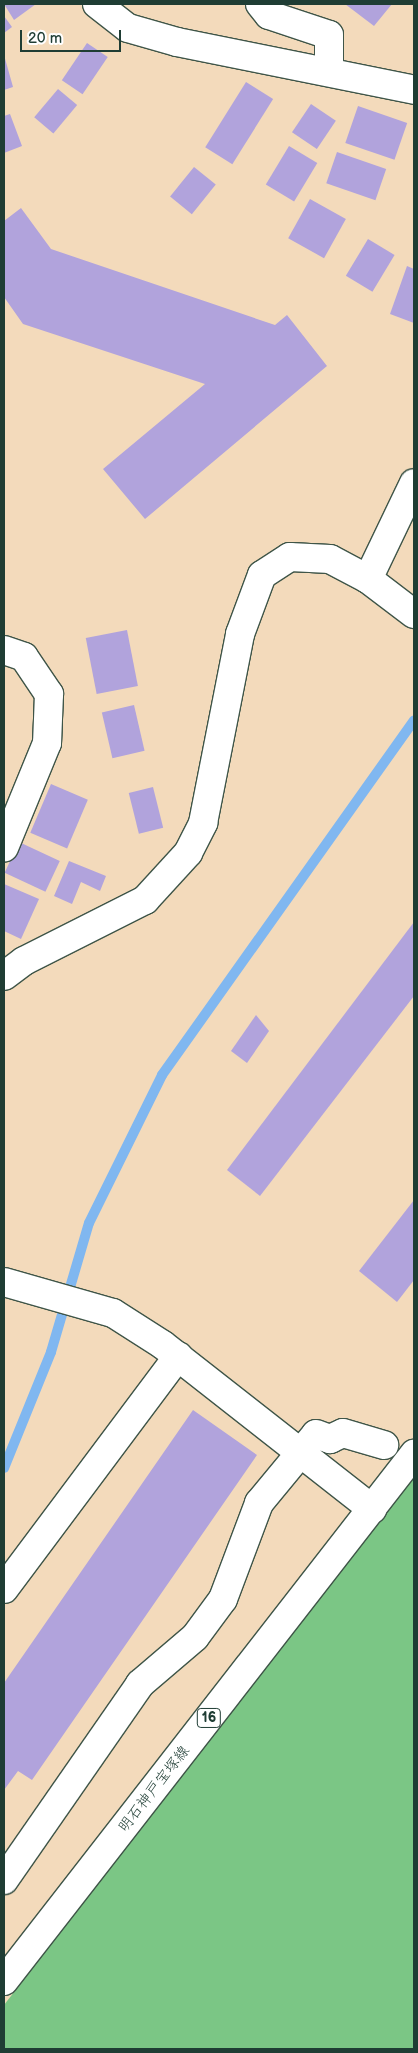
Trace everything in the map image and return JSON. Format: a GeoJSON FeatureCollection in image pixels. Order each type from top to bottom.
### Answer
{"type":"FeatureCollection","features":[{"type":"Feature","properties":{"kind":"street"},"geometry":{"type":"LineString","coordinates":[[97,4],[128,28],[414,90]]}},
{"type":"Feature","properties":{"kind":"street"},"geometry":{"type":"LineString","coordinates":[[260,4],[269,15],[329,34],[329,72]]}},
{"type":"Feature","properties":{"kind":"street"},"geometry":{"type":"LineString","coordinates":[[368,580],[414,483]]}},
{"type":"Feature","properties":{"kind":"street"},"geometry":{"type":"LineString","coordinates":[[4,976],[24,961],[145,900],[188,853],[203,823],[240,634],[262,575],[290,558],[330,559],[368,580],[414,614]]}},
{"type":"Feature","properties":{"kind":"street"},"geometry":{"type":"LineString","coordinates":[[4,650],[24,657],[49,694],[47,742],[4,848]]}},
{"type":"Feature","properties":{"kind":"street"},"geometry":{"type":"LineString","coordinates":[[4,1282],[113,1313],[178,1356],[372,1509]]}},
{"type":"Feature","properties":{"kind":"street"},"geometry":{"type":"LineString","coordinates":[[4,1589],[178,1356]]}},
{"type":"Feature","properties":{"kind":"street"},"geometry":{"type":"LineString","coordinates":[[4,1880],[140,1684],[195,1637],[224,1599],[259,1503],[316,1434],[330,1439],[343,1433],[384,1445]]}},
{"type":"Feature","properties":{"kind":"street","name":"明石神戸宝塚線"},"geometry":{"type":"LineString","coordinates":[[4,1981],[414,1454]]}},
{"type":"Feature","properties":{"kind":"green space"},"geometry":{"type":"Polygon","coordinates":[[[414,1475],[414,2049],[4,2049],[4,2005],[414,1475]]]}},
{"type":"Feature","properties":{"kind":"building"},"geometry":{"type":"Polygon","coordinates":[[[4,4],[36,4],[14,20],[4,4]]]}},
{"type":"Feature","properties":{"kind":"building"},"geometry":{"type":"Polygon","coordinates":[[[345,4],[392,4],[374,26],[345,4]]]}},
{"type":"Feature","properties":{"kind":"building"},"geometry":{"type":"Polygon","coordinates":[[[4,16],[12,27],[4,33],[4,16]]]}},
{"type":"Feature","properties":{"kind":"building"},"geometry":{"type":"Polygon","coordinates":[[[87,43],[108,57],[83,94],[62,80],[87,43]]]}},
{"type":"Feature","properties":{"kind":"building"},"geometry":{"type":"Polygon","coordinates":[[[4,55],[13,87],[4,90],[4,55]]]}},
{"type":"Feature","properties":{"kind":"building"},"geometry":{"type":"Polygon","coordinates":[[[246,82],[273,99],[232,164],[205,147],[246,82]]]}},
{"type":"Feature","properties":{"kind":"building"},"geometry":{"type":"Polygon","coordinates":[[[58,89],[77,105],[53,133],[34,117],[58,89]]]}},
{"type":"Feature","properties":{"kind":"building"},"geometry":{"type":"Polygon","coordinates":[[[311,104],[336,121],[317,149],[292,132],[311,104]]]}},
{"type":"Feature","properties":{"kind":"building"},"geometry":{"type":"Polygon","coordinates":[[[358,106],[407,123],[394,160],[345,143],[358,106]]]}},
{"type":"Feature","properties":{"kind":"building"},"geometry":{"type":"Polygon","coordinates":[[[10,114],[22,146],[4,153],[4,116],[10,114]]]}},
{"type":"Feature","properties":{"kind":"building"},"geometry":{"type":"Polygon","coordinates":[[[289,146],[317,163],[294,202],[266,185],[289,146]]]}},
{"type":"Feature","properties":{"kind":"building"},"geometry":{"type":"Polygon","coordinates":[[[337,152],[386,169],[375,200],[326,183],[337,152]]]}},
{"type":"Feature","properties":{"kind":"building"},"geometry":{"type":"Polygon","coordinates":[[[194,167],[216,185],[192,214],[170,197],[194,167]]]}},
{"type":"Feature","properties":{"kind":"building"},"geometry":{"type":"Polygon","coordinates":[[[310,199],[346,219],[324,258],[288,238],[310,199]]]}},
{"type":"Feature","properties":{"kind":"building"},"geometry":{"type":"Polygon","coordinates":[[[21,208],[51,249],[275,325],[287,315],[327,366],[145,519],[103,469],[205,384],[23,324],[4,297],[4,221],[21,208]]]}},
{"type":"Feature","properties":{"kind":"building"},"geometry":{"type":"Polygon","coordinates":[[[368,239],[395,255],[372,292],[346,276],[368,239]]]}},
{"type":"Feature","properties":{"kind":"building"},"geometry":{"type":"Polygon","coordinates":[[[407,266],[414,269],[414,323],[390,314],[407,266]]]}},
{"type":"Feature","properties":{"kind":"building"},"geometry":{"type":"Polygon","coordinates":[[[127,630],[138,686],[97,694],[86,638],[127,630]]]}},
{"type":"Feature","properties":{"kind":"building"},"geometry":{"type":"Polygon","coordinates":[[[134,705],[145,751],[112,758],[102,712],[134,705]]]}},
{"type":"Feature","properties":{"kind":"building"},"geometry":{"type":"Polygon","coordinates":[[[51,784],[88,800],[67,848],[30,833],[51,784]]]}},
{"type":"Feature","properties":{"kind":"building"},"geometry":{"type":"Polygon","coordinates":[[[153,787],[163,828],[139,834],[129,793],[153,787]]]}},
{"type":"Feature","properties":{"kind":"building"},"geometry":{"type":"Polygon","coordinates":[[[19,842],[60,861],[45,892],[5,873],[19,842]]]}},
{"type":"Feature","properties":{"kind":"building"},"geometry":{"type":"Polygon","coordinates":[[[69,861],[106,876],[100,891],[81,882],[72,904],[54,896],[69,861]]]}},
{"type":"Feature","properties":{"kind":"building"},"geometry":{"type":"Polygon","coordinates":[[[4,884],[39,899],[21,939],[4,931],[4,884]]]}},
{"type":"Feature","properties":{"kind":"building"},"geometry":{"type":"Polygon","coordinates":[[[414,922],[414,996],[260,1196],[227,1170],[414,922]]]}},
{"type":"Feature","properties":{"kind":"building"},"geometry":{"type":"Polygon","coordinates":[[[256,1015],[269,1031],[247,1063],[231,1051],[256,1015]]]}},
{"type":"Feature","properties":{"kind":"building"},"geometry":{"type":"Polygon","coordinates":[[[414,1200],[414,1280],[397,1302],[359,1271],[414,1200]]]}},
{"type":"Feature","properties":{"kind":"building"},"geometry":{"type":"Polygon","coordinates":[[[193,1410],[257,1455],[32,1780],[18,1771],[4,1790],[4,1683],[193,1410]]]}},
{"type":"Feature","properties":{"kind":"waterway"},"geometry":{"type":"LineString","coordinates":[[4,1468],[51,1352],[89,1223],[162,1075],[414,721]]}}]}
